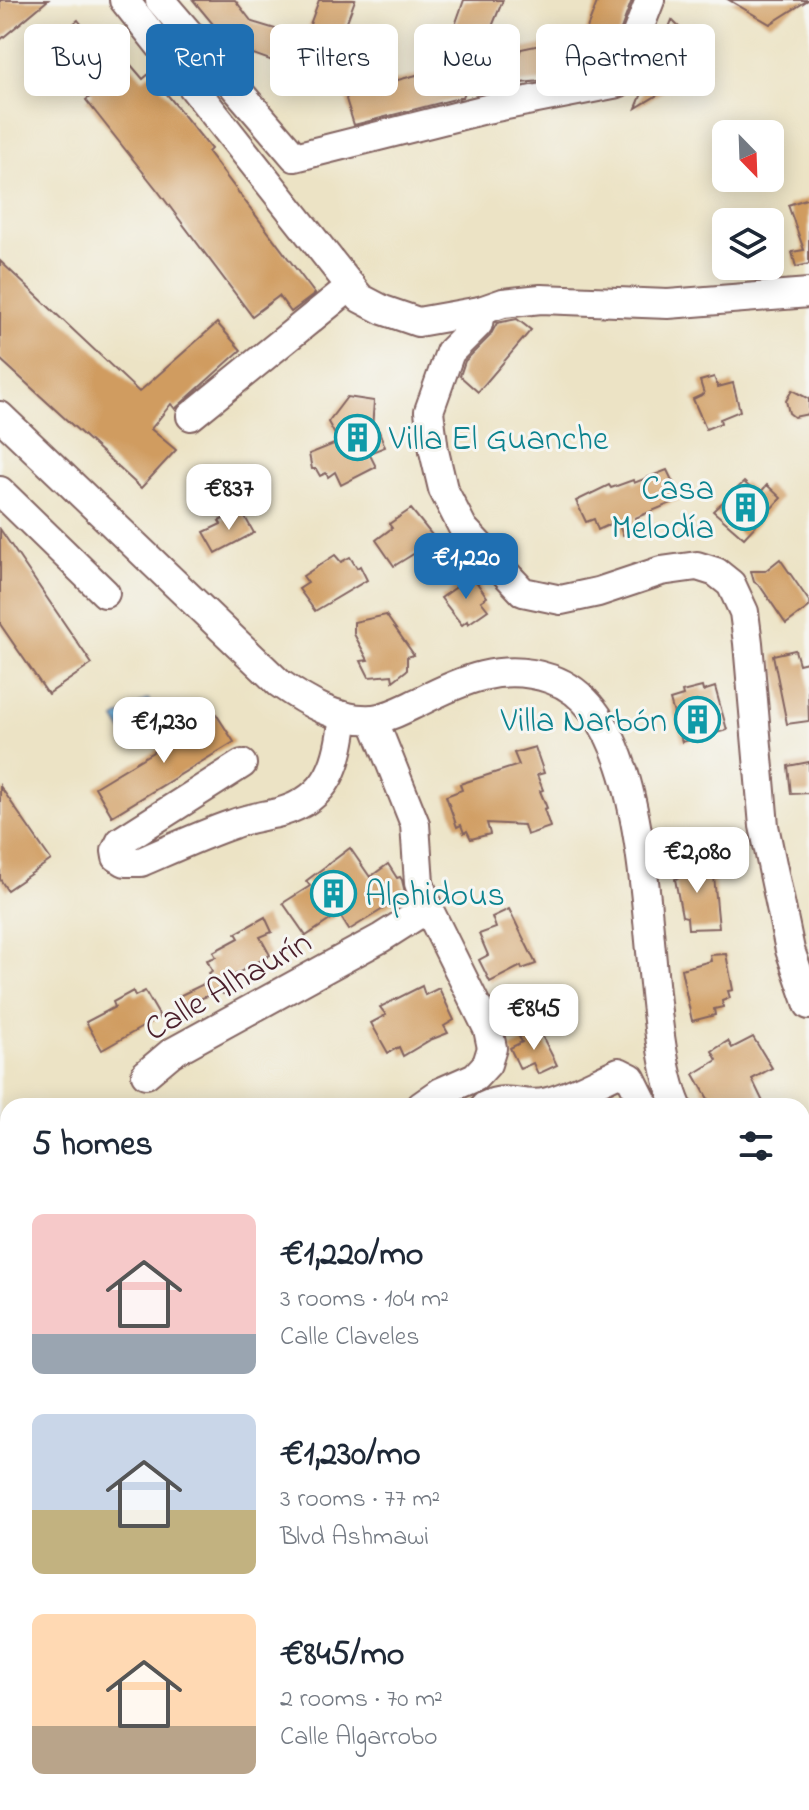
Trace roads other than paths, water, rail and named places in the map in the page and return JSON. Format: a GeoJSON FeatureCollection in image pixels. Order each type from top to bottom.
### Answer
{"type":"FeatureCollection","features":[{"type":"Feature","properties":{"kind":"street"},"geometry":{"type":"LineString","coordinates":[[124,0],[360,298],[383,310],[418,322],[480,311],[503,303],[541,299],[668,304],[809,293]]}},
{"type":"Feature","properties":{"kind":"street"},"geometry":{"type":"LineString","coordinates":[[160,0],[295,157],[486,109],[618,83],[650,0]]}},
{"type":"Feature","properties":{"kind":"street"},"geometry":{"type":"LineString","coordinates":[[191,416],[351,286]]}},
{"type":"Feature","properties":{"kind":"street"},"geometry":{"type":"LineString","coordinates":[[480,311],[478,324],[450,352],[429,411],[443,489],[463,528],[523,592],[561,600],[598,592],[661,571],[697,566],[716,572],[731,584],[744,612],[764,826],[790,950],[809,1005]]}},
{"type":"Feature","properties":{"kind":"street"},"geometry":{"type":"LineString","coordinates":[[432,319],[450,352]]}},
{"type":"Feature","properties":{"kind":"street"},"geometry":{"type":"LineString","coordinates":[[0,416],[279,683],[316,705],[344,716],[373,719],[401,711],[469,678],[508,671],[526,672],[560,682],[594,712],[616,755],[636,820],[664,1060],[675,1098]]}},
{"type":"Feature","properties":{"kind":"street"},"geometry":{"type":"LineString","coordinates":[[0,491],[105,593]]}},
{"type":"Feature","properties":{"kind":"street"},"geometry":{"type":"LineString","coordinates":[[242,764],[121,841],[116,851],[117,857],[125,862],[141,862],[234,823],[284,811],[315,796],[328,779],[339,753],[344,716]]}},
{"type":"Feature","properties":{"kind":"street"},"geometry":{"type":"LineString","coordinates":[[373,719],[415,824],[419,883],[428,908],[488,1029],[492,1048],[487,1064],[475,1077],[441,1098]]}},
{"type":"Feature","properties":{"kind":"street","name":"Calle Alhaurín"},"geometry":{"type":"LineString","coordinates":[[146,1074],[171,1053],[381,938],[428,908]]}},
{"type":"Feature","properties":{"kind":"street"},"geometry":{"type":"LineString","coordinates":[[558,1098],[619,1072],[631,1078],[641,1098]]}},
{"type":"Feature","properties":{"kind":"water"},"geometry":{"type":"Polygon","coordinates":[[[148,699],[158,714],[125,735],[115,719],[148,699]]]}},
{"type":"Feature","properties":{"kind":"place","name":"Villa El Guanche"},"geometry":{"type":"Point","coordinates":[358,437]}},
{"type":"Feature","properties":{"kind":"place","name":"Casa Melodía"},"geometry":{"type":"Point","coordinates":[745,507]}},
{"type":"Feature","properties":{"kind":"place","name":"Villa Narbón"},"geometry":{"type":"Point","coordinates":[698,719]}},
{"type":"Feature","properties":{"kind":"place","name":"Alphidous"},"geometry":{"type":"Point","coordinates":[334,893]}}]}
